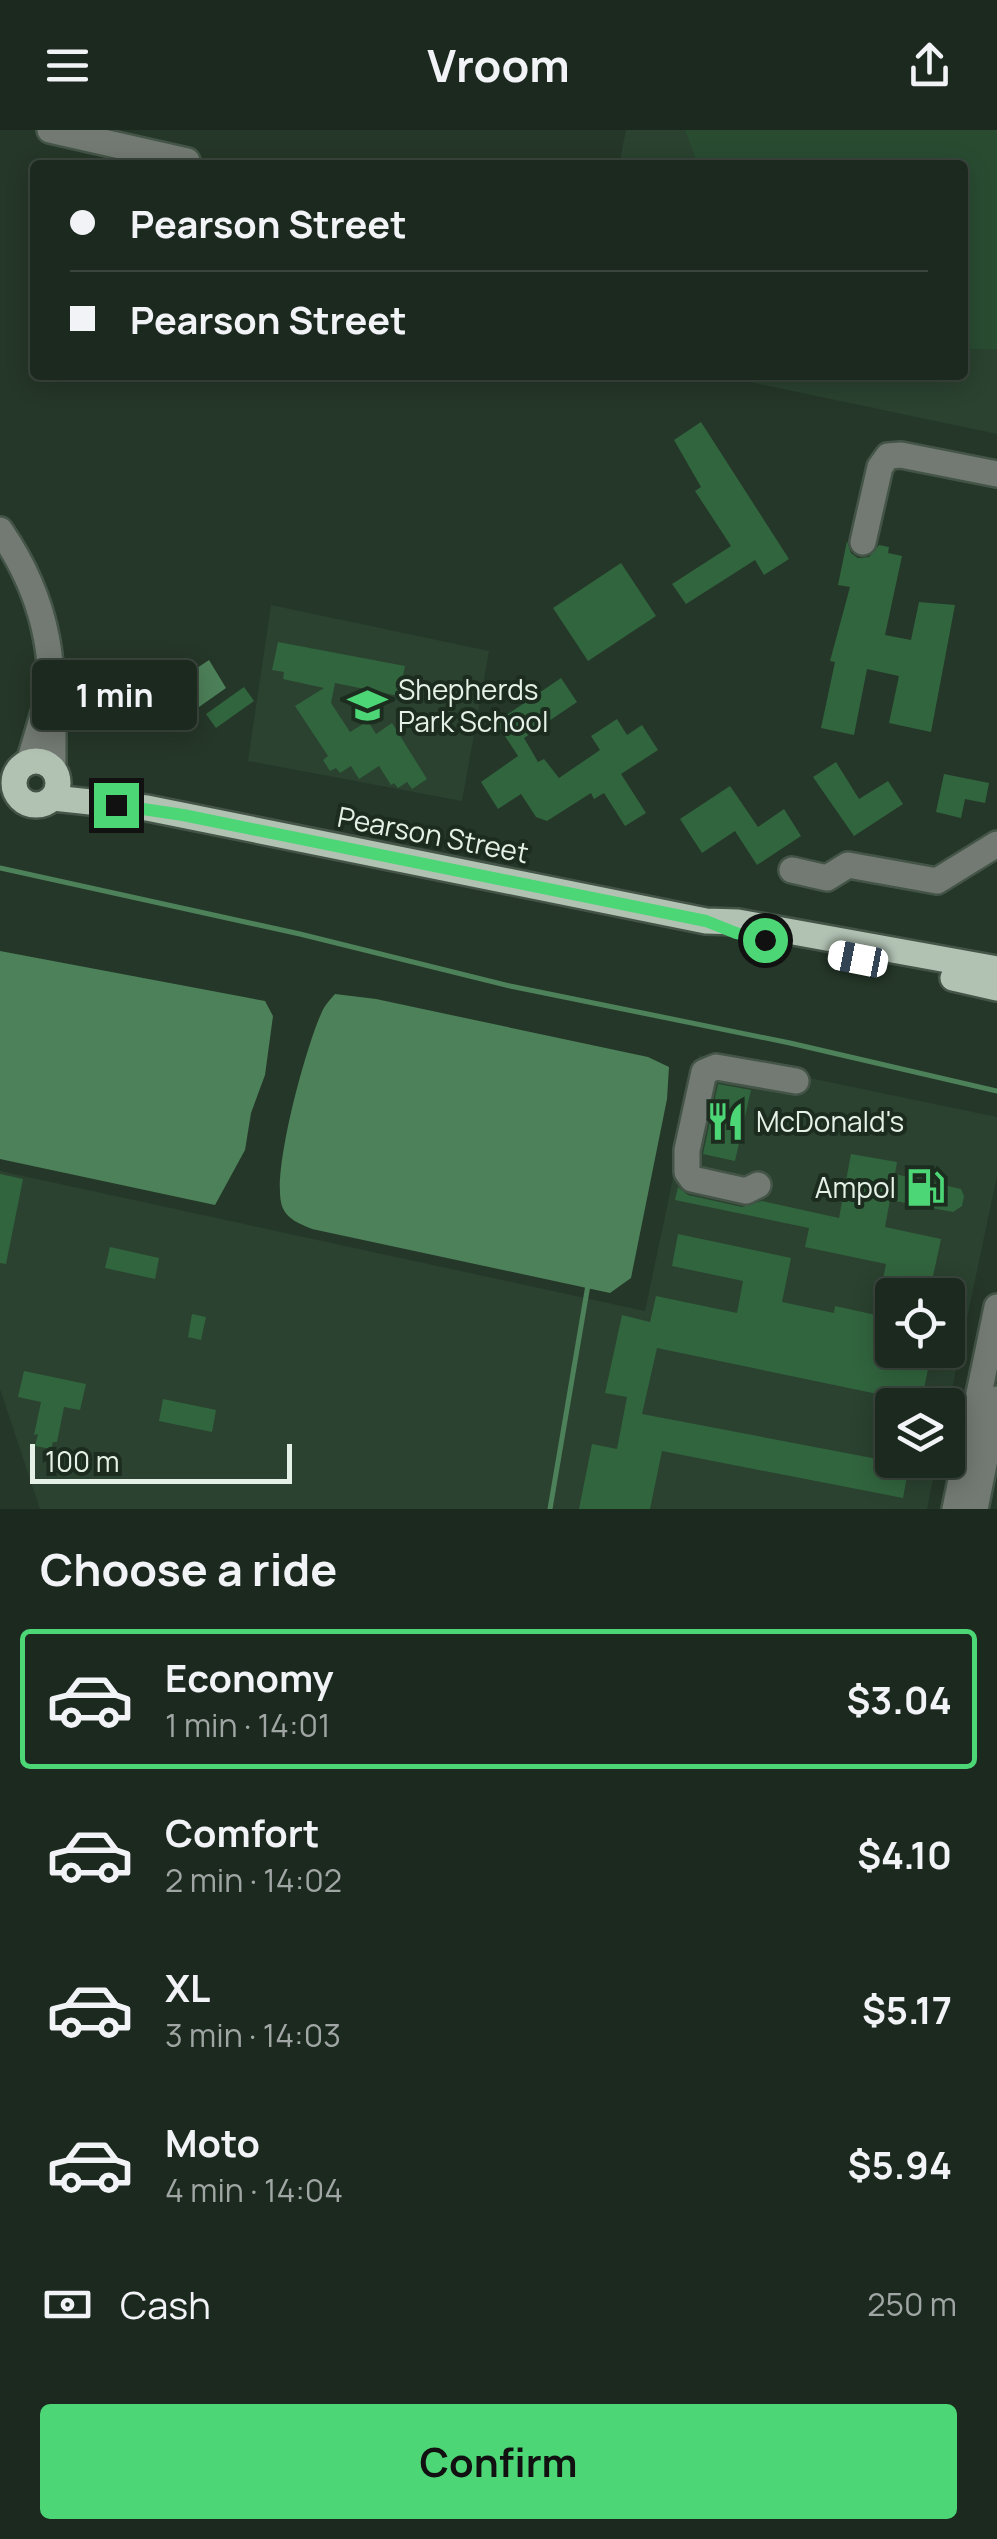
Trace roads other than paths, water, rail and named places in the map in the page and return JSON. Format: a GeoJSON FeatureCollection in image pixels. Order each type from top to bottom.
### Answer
{"type":"FeatureCollection","features":[{"type":"Feature","properties":{"kind":"main road","name":"Pearson Street"},"geometry":{"type":"LineString","coordinates":[[28,777],[147,808],[706,921],[738,922],[997,969]]}},
{"type":"Feature","properties":{"kind":"main road","name":"Pearson Street"},"geometry":{"type":"LineString","coordinates":[[706,921],[736,933],[997,988]]}},
{"type":"Feature","properties":{"kind":"street"},"geometry":{"type":"LineString","coordinates":[[50,130],[109,136],[184,160]]}},
{"type":"Feature","properties":{"kind":"street"},"geometry":{"type":"LineString","coordinates":[[863,542],[880,467],[888,456],[901,455],[997,474]]}},
{"type":"Feature","properties":{"kind":"street"},"geometry":{"type":"LineString","coordinates":[[0,530],[30,579],[48,632],[53,682],[28,777]]}},
{"type":"Feature","properties":{"kind":"street"},"geometry":{"type":"LineString","coordinates":[[792,870],[827,878],[848,865],[937,881],[997,844]]}},
{"type":"Feature","properties":{"kind":"street"},"geometry":{"type":"LineString","coordinates":[[759,1181],[746,1191],[692,1179],[686,1172],[707,1068],[796,1081]]}},
{"type":"Feature","properties":{"kind":"street"},"geometry":{"type":"LineString","coordinates":[[954,1509],[997,1306]]}},
{"type":"Feature","properties":{"kind":"street"},"geometry":{"type":"LineString","coordinates":[[974,1509],[997,1399]]}},
{"type":"Feature","properties":{"kind":"waterway"},"geometry":{"type":"LineString","coordinates":[[0,868],[300,934],[510,986],[790,1043],[997,1091]]}},
{"type":"Feature","properties":{"kind":"waterway"},"geometry":{"type":"LineString","coordinates":[[550,1509],[588,1285]]}},
{"type":"Feature","properties":{"kind":"place","name":"Shepherds Park School"},"geometry":{"type":"Point","coordinates":[368,706]}},
{"type":"Feature","properties":{"kind":"place","name":"McDonald's"},"geometry":{"type":"Point","coordinates":[726,1122]}},
{"type":"Feature","properties":{"kind":"place","name":"Ampol"},"geometry":{"type":"Point","coordinates":[926,1188]}}]}
